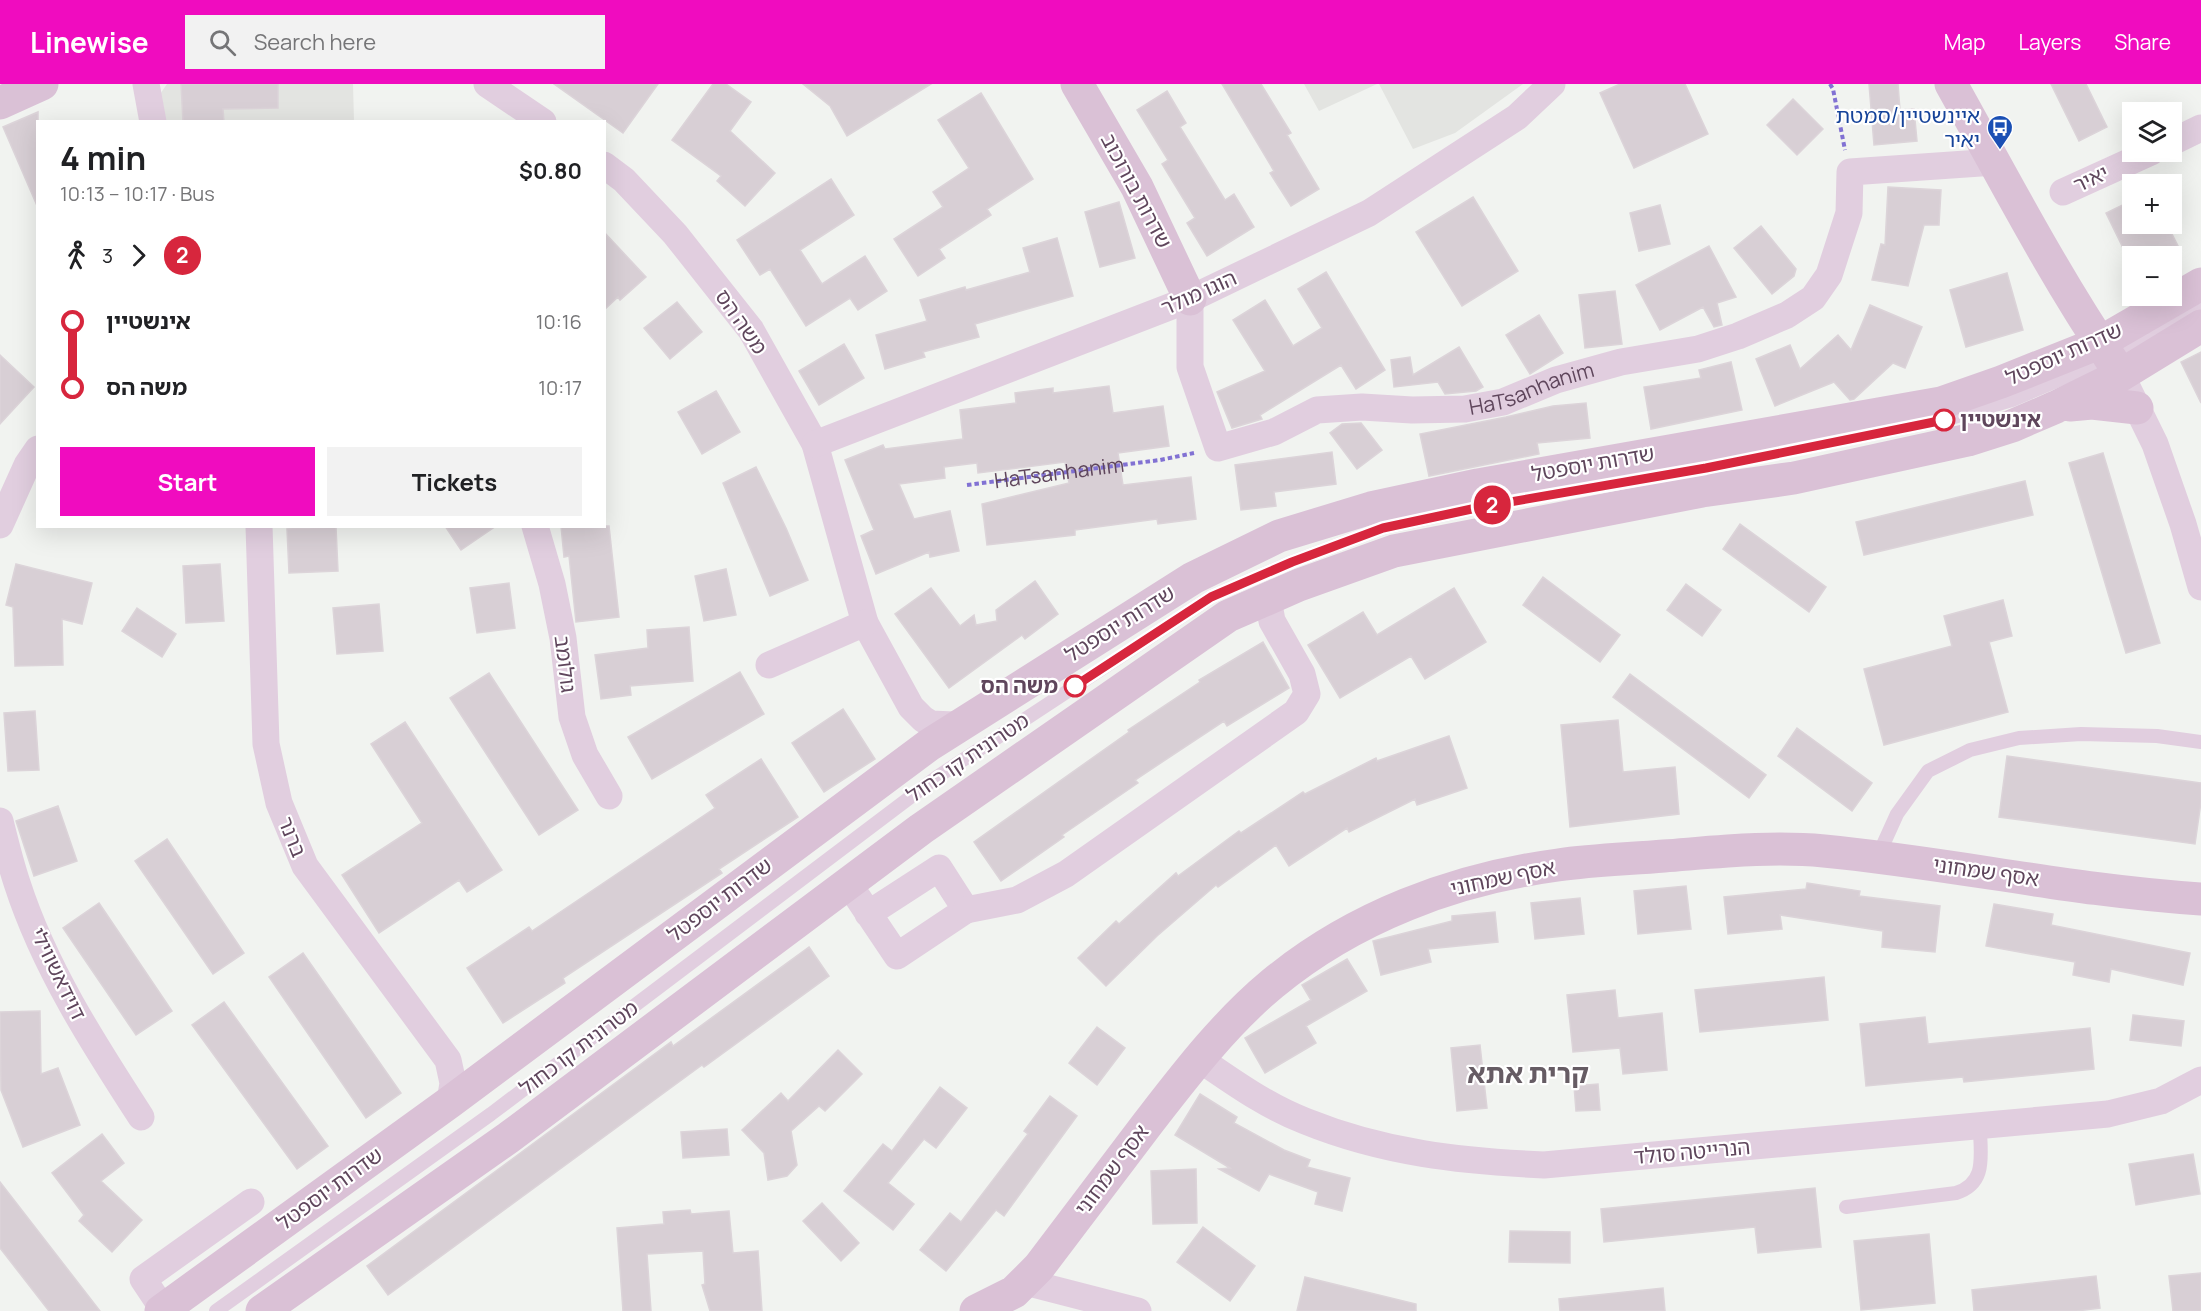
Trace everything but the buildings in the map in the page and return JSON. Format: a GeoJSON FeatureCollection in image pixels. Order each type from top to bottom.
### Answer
{"type":"FeatureCollection","features":[{"type":"Feature","properties":{"kind":"street"},"geometry":{"type":"LineString","coordinates":[[0,103],[42,84]]}},
{"type":"Feature","properties":{"kind":"street"},"geometry":{"type":"LineString","coordinates":[[146,84],[153,120]]}},
{"type":"Feature","properties":{"kind":"street"},"geometry":{"type":"LineString","coordinates":[[487,84],[540,120]]}},
{"type":"Feature","properties":{"kind":"street","name":"שדרות בורוכוב"},"geometry":{"type":"LineString","coordinates":[[1077,84],[1137,187],[1190,299]]}},
{"type":"Feature","properties":{"kind":"street","name":"הוגו מולר"},"geometry":{"type":"LineString","coordinates":[[815,444],[1190,299],[1369,213],[1516,117],[1552,84]]}},
{"type":"Feature","properties":{"kind":"street"},"geometry":{"type":"LineString","coordinates":[[1951,84],[2110,359],[2155,444],[2183,524],[2201,587]]}},
{"type":"Feature","properties":{"kind":"street"},"geometry":{"type":"LineString","coordinates":[[2182,137],[2201,128]]}},
{"type":"Feature","properties":{"kind":"street"},"geometry":{"type":"LineString","coordinates":[[1850,171],[1995,162]]}},
{"type":"Feature","properties":{"kind":"street","name":"יאיר"},"geometry":{"type":"LineString","coordinates":[[2063,192],[2129,162]]}},
{"type":"Feature","properties":{"kind":"street","name":"משה הס"},"geometry":{"type":"LineString","coordinates":[[606,166],[624,180],[675,234],[751,330],[815,444],[865,623],[911,707],[932,724],[954,725],[968,721]]}},
{"type":"Feature","properties":{"kind":"street","name":"HaTsanhanim"},"geometry":{"type":"LineString","coordinates":[[1218,448],[1274,432],[1317,410],[1362,406],[1412,410],[1465,409],[1503,402],[1567,377],[1621,362],[1698,349],[1758,328],[1787,315],[1813,298],[1829,275],[1848,213],[1850,171]]}},
{"type":"Feature","properties":{"kind":"street","name":"שדרות יוספטל"},"geometry":{"type":"LineString","coordinates":[[262,1311],[508,1138],[921,829],[1228,616],[1299,585],[1394,551],[1702,491],[1794,478],[1933,448],[2012,426],[2056,406],[2201,284]]}},
{"type":"Feature","properties":{"kind":"street"},"geometry":{"type":"LineString","coordinates":[[1190,299],[1190,367],[1218,448]]}},
{"type":"Feature","properties":{"kind":"street","name":"שדרות יוספטל"},"geometry":{"type":"LineString","coordinates":[[162,1310],[450,1101],[898,768],[1193,578],[1279,536],[1371,508],[1478,485],[1941,403],[2001,382],[2110,359],[2201,326]]}},
{"type":"Feature","properties":{"kind":"street"},"geometry":{"type":"LineString","coordinates":[[2056,406],[2092,403],[2137,408]]}},
{"type":"Feature","properties":{"kind":"street"},"geometry":{"type":"LineString","coordinates":[[0,525],[27,465],[36,452]]}},
{"type":"Feature","properties":{"kind":"street","name":"ברנר"},"geometry":{"type":"LineString","coordinates":[[260,528],[266,744],[279,803],[305,866],[448,1060],[453,1083],[450,1101]]}},
{"type":"Feature","properties":{"kind":"street","name":"גולומב"},"geometry":{"type":"LineString","coordinates":[[536,528],[552,584],[563,638],[572,717],[585,755],[609,795]]}},
{"type":"Feature","properties":{"kind":"street"},"geometry":{"type":"LineString","coordinates":[[848,883],[897,956],[966,910],[1017,900],[1066,874],[1296,712],[1307,694],[1302,674],[1272,621],[1268,599]]}},
{"type":"Feature","properties":{"kind":"street"},"geometry":{"type":"LineString","coordinates":[[769,665],[865,623]]}},
{"type":"Feature","properties":{"kind":"street","name":"משה הס"},"geometry":{"type":"LineString","coordinates":[[898,768],[913,735],[911,707]]}},
{"type":"Feature","properties":{"kind":"street","name":"דוידאשווילי"},"geometry":{"type":"LineString","coordinates":[[0,821],[17,883],[42,945],[87,1034],[141,1117]]}},
{"type":"Feature","properties":{"kind":"street","name":"אסף שמחוני"},"geometry":{"type":"LineString","coordinates":[[976,1311],[999,1301],[1025,1282],[1039,1267],[1198,1058],[1247,1006],[1298,964],[1377,917],[1423,897],[1458,886],[1559,864],[1774,848],[1877,857],[2152,896],[2201,899]]}},
{"type":"Feature","properties":{"kind":"street"},"geometry":{"type":"LineString","coordinates":[[868,914],[939,868],[966,910]]}},
{"type":"Feature","properties":{"kind":"street","name":"הנרייטה סולד"},"geometry":{"type":"LineString","coordinates":[[1198,1058],[1251,1094],[1304,1121],[1363,1140],[1424,1155],[1480,1162],[1544,1165],[2108,1114],[2161,1101],[2201,1080]]}},
{"type":"Feature","properties":{"kind":"street"},"geometry":{"type":"LineString","coordinates":[[162,1310],[143,1279],[251,1202]]}},
{"type":"Feature","properties":{"kind":"street"},"geometry":{"type":"LineString","coordinates":[[1025,1282],[1138,1311]]}},
{"type":"Feature","properties":{"kind":"lane","name":"מטרונית קו כחול"},"geometry":{"type":"LineString","coordinates":[[216,1311],[491,1114],[937,777],[1211,597],[1292,562],[1383,528],[1481,507],[1706,468],[1944,420],[2012,400],[2110,359],[2201,307]]}},
{"type":"Feature","properties":{"kind":"lane"},"geometry":{"type":"LineString","coordinates":[[1877,857],[1897,814],[1929,771],[1970,750],[2019,738],[2081,734],[2157,736],[2201,742]]}},
{"type":"Feature","properties":{"kind":"lane"},"geometry":{"type":"LineString","coordinates":[[1846,1207],[1965,1190],[1977,1177],[1980,1168],[1980,1127]]}},
{"type":"Feature","properties":{"kind":"path"},"geometry":{"type":"LineString","coordinates":[[1830,84],[1833,89],[1850,171]]}},
{"type":"Feature","properties":{"kind":"path","name":"HaTsanhanim"},"geometry":{"type":"LineString","coordinates":[[967,485],[1160,460],[1218,448]]}},
{"type":"Feature","properties":{"kind":"shaded area"},"geometry":{"type":"Polygon","coordinates":[[[167,84],[353,84],[354,120],[160,120],[156,100],[167,84]]]}},
{"type":"Feature","properties":{"kind":"shaded area"},"geometry":{"type":"Polygon","coordinates":[[[1304,84],[1377,84],[1319,111],[1304,84]]]}},
{"type":"Feature","properties":{"kind":"shaded area"},"geometry":{"type":"Polygon","coordinates":[[[1379,84],[1523,84],[1455,133],[1413,149],[1379,84]]]}},
{"type":"Feature","properties":{"kind":"bus line","name":"2"},"geometry":{"type":"LineString","coordinates":[[1075,686],[1211,597],[1292,562],[1383,528],[1481,507],[1706,468],[1944,420]]}},
{"type":"Feature","properties":{"kind":"place","name":"איינשטיין/סמטת יאיר"},"geometry":{"type":"Point","coordinates":[2000,151]}},
{"type":"Feature","properties":{"kind":"place","name":"אינשטיין"},"geometry":{"type":"Point","coordinates":[1944,420]}},
{"type":"Feature","properties":{"kind":"place","name":"משה הס"},"geometry":{"type":"Point","coordinates":[1075,686]}},
{"type":"Feature","properties":{"kind":"district","name":"קרית אתא"},"geometry":{"type":"Point","coordinates":[1528,1074]}}]}
